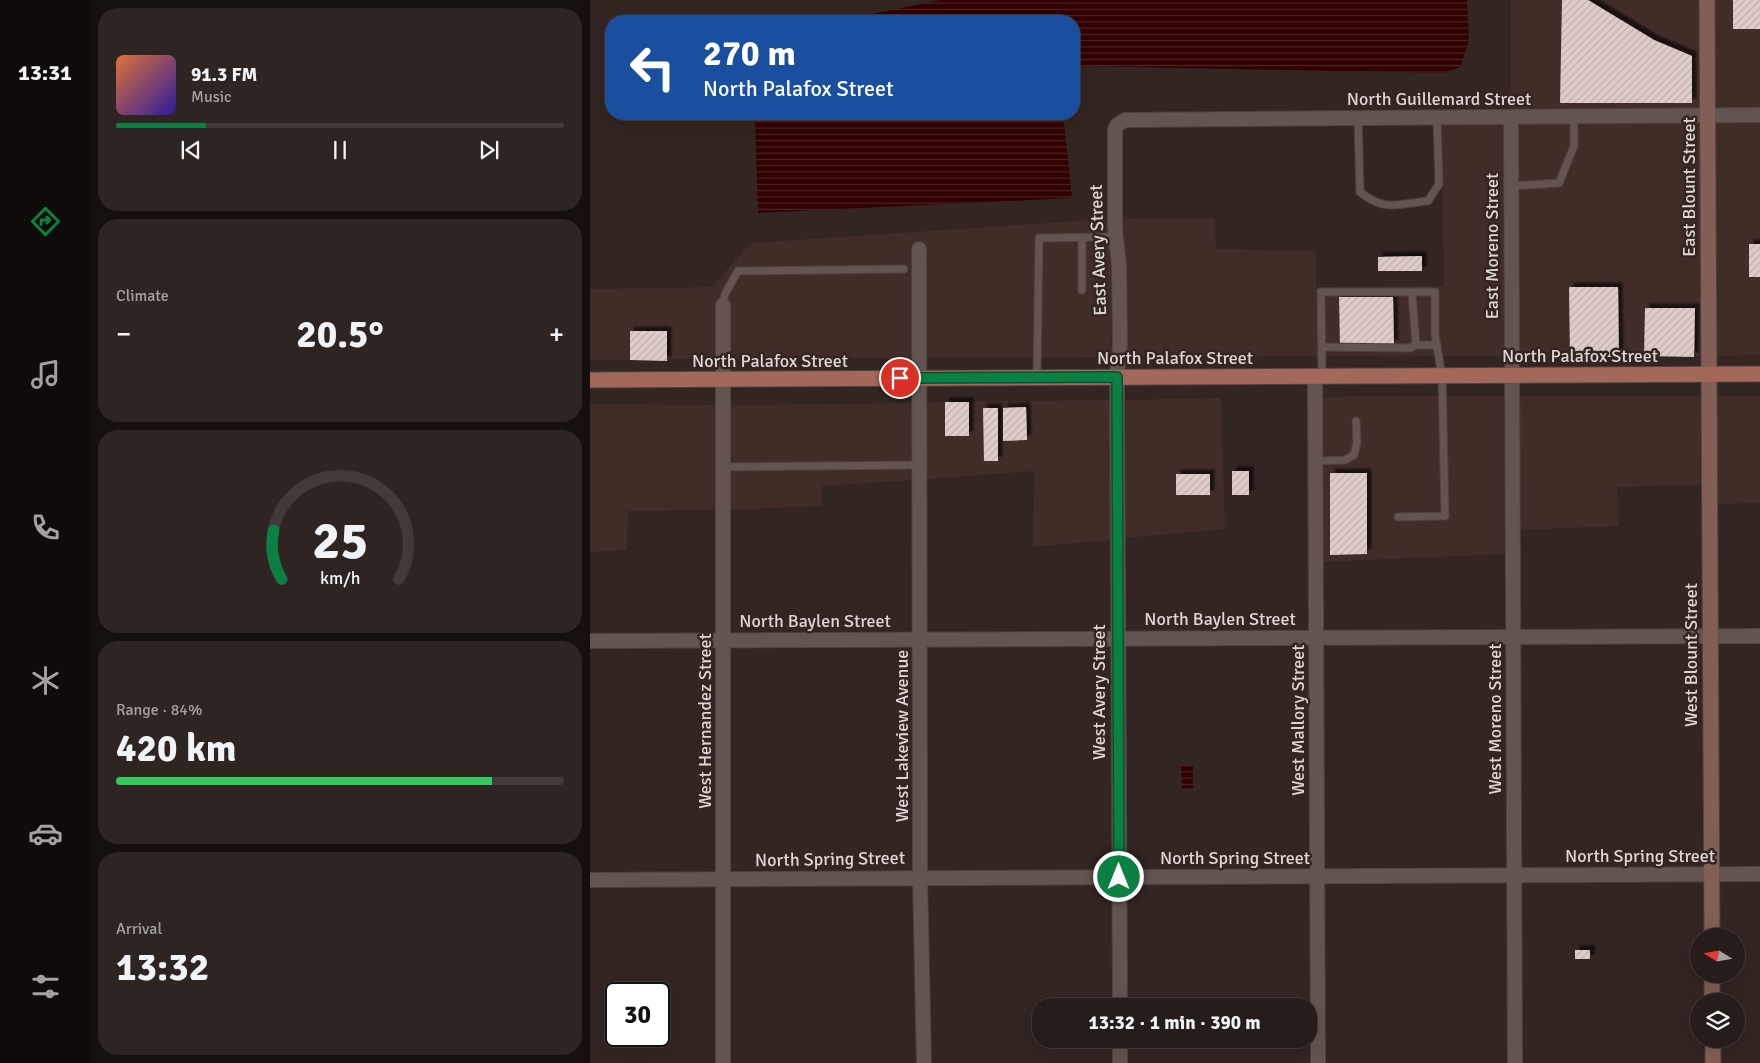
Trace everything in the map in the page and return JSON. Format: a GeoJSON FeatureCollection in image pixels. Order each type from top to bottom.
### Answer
{"type":"FeatureCollection","features":[{"type":"Feature","properties":{"kind":"main road","name":"North Palafox Street"},"geometry":{"type":"LineString","coordinates":[[590,380],[1760,374]]}},
{"type":"Feature","properties":{"kind":"street","name":"East Blount Street"},"geometry":{"type":"LineString","coordinates":[[1707,0],[1708,374]]}},
{"type":"Feature","properties":{"kind":"street","name":"North Guillemard Street"},"geometry":{"type":"LineString","coordinates":[[1119,122],[1125,120],[1760,115]]}},
{"type":"Feature","properties":{"kind":"street","name":"East Moreno Street"},"geometry":{"type":"LineString","coordinates":[[1511,117],[1511,375]]}},
{"type":"Feature","properties":{"kind":"street","name":"East Avery Street"},"geometry":{"type":"LineString","coordinates":[[1117,377],[1120,345],[1115,130],[1119,122]]}},
{"type":"Feature","properties":{"kind":"street","name":"West Lakeview Avenue"},"geometry":{"type":"LineString","coordinates":[[919,249],[920,877],[924,1063]]}},
{"type":"Feature","properties":{"kind":"street","name":"West Hernandez Street"},"geometry":{"type":"LineString","coordinates":[[723,305],[723,1063]]}},
{"type":"Feature","properties":{"kind":"street","name":"West Blount Street"},"geometry":{"type":"LineString","coordinates":[[1708,374],[1712,928]]}},
{"type":"Feature","properties":{"kind":"street","name":"West Moreno Street"},"geometry":{"type":"LineString","coordinates":[[1511,375],[1515,1063]]}},
{"type":"Feature","properties":{"kind":"street","name":"West Mallory Street"},"geometry":{"type":"LineString","coordinates":[[1318,376],[1315,461],[1318,1063]]}},
{"type":"Feature","properties":{"kind":"street","name":"West Avery Street"},"geometry":{"type":"LineString","coordinates":[[1117,377],[1120,998]]}},
{"type":"Feature","properties":{"kind":"street","name":"North Baylen Street"},"geometry":{"type":"LineString","coordinates":[[590,641],[1760,636]]}},
{"type":"Feature","properties":{"kind":"street","name":"North Spring Street"},"geometry":{"type":"LineString","coordinates":[[590,880],[1760,874]]}},
{"type":"Feature","properties":{"kind":"street"},"geometry":{"type":"LineString","coordinates":[[1120,1048],[1120,1063]]}},
{"type":"Feature","properties":{"kind":"street"},"geometry":{"type":"LineString","coordinates":[[1713,1048],[1713,1063]]}},
{"type":"Feature","properties":{"kind":"lane"},"geometry":{"type":"LineString","coordinates":[[1511,186],[1559,183],[1574,146],[1574,117]]}},
{"type":"Feature","properties":{"kind":"lane"},"geometry":{"type":"LineString","coordinates":[[1358,118],[1360,192],[1373,202],[1384,206],[1428,201],[1439,184],[1437,118]]}},
{"type":"Feature","properties":{"kind":"lane"},"geometry":{"type":"LineString","coordinates":[[1082,237],[1082,290]]}},
{"type":"Feature","properties":{"kind":"lane"},"geometry":{"type":"LineString","coordinates":[[1037,378],[1040,238],[1116,237]]}},
{"type":"Feature","properties":{"kind":"lane"},"geometry":{"type":"LineString","coordinates":[[723,305],[725,294],[738,271],[904,269]]}},
{"type":"Feature","properties":{"kind":"lane"},"geometry":{"type":"LineString","coordinates":[[1318,376],[1322,347],[1321,292],[1435,292],[1437,345],[1442,376],[1445,516],[1398,518]]}},
{"type":"Feature","properties":{"kind":"lane"},"geometry":{"type":"LineString","coordinates":[[1412,293],[1416,345]]}},
{"type":"Feature","properties":{"kind":"lane"},"geometry":{"type":"LineString","coordinates":[[1322,347],[1410,348],[1416,345],[1437,345]]}},
{"type":"Feature","properties":{"kind":"lane"},"geometry":{"type":"LineString","coordinates":[[1315,461],[1345,460],[1354,455],[1356,420]]}},
{"type":"Feature","properties":{"kind":"lane"},"geometry":{"type":"LineString","coordinates":[[723,467],[920,465]]}},
{"type":"Feature","properties":{"kind":"shaded area"},"geometry":{"type":"Polygon","coordinates":[[[941,0],[1467,0],[1469,41],[1460,67],[1444,73],[1080,66],[1080,15],[867,15],[941,0]]]}},
{"type":"Feature","properties":{"kind":"shaded area"},"geometry":{"type":"Polygon","coordinates":[[[1511,0],[1700,0],[1700,109],[1511,111],[1511,0]]]}},
{"type":"Feature","properties":{"kind":"shaded area"},"geometry":{"type":"Polygon","coordinates":[[[1714,0],[1760,0],[1760,109],[1715,109],[1714,0]]]}},
{"type":"Feature","properties":{"kind":"shaded area"},"geometry":{"type":"Polygon","coordinates":[[[1064,120],[1072,198],[758,213],[755,121],[1064,120]]]}},
{"type":"Feature","properties":{"kind":"shaded area"},"geometry":{"type":"Polygon","coordinates":[[[1701,122],[1701,356],[1518,356],[1518,123],[1701,122]]]}},
{"type":"Feature","properties":{"kind":"shaded area"},"geometry":{"type":"Polygon","coordinates":[[[1715,122],[1760,123],[1760,355],[1715,356],[1715,122]]]}},
{"type":"Feature","properties":{"kind":"shaded area"},"geometry":{"type":"Polygon","coordinates":[[[1504,123],[1504,356],[1126,357],[1126,266],[1122,219],[1215,218],[1216,249],[1316,251],[1316,287],[1444,286],[1442,124],[1504,123]]]}},
{"type":"Feature","properties":{"kind":"shaded area"},"geometry":{"type":"Polygon","coordinates":[[[1108,219],[1112,265],[1111,357],[927,358],[926,244],[912,243],[913,358],[730,359],[730,300],[716,299],[715,359],[590,360],[590,289],[712,287],[751,243],[1108,219]]]}},
{"type":"Feature","properties":{"kind":"shaded area"},"geometry":{"type":"Polygon","coordinates":[[[1354,396],[1504,396],[1505,554],[1322,562],[1322,398],[1354,396]]]}},
{"type":"Feature","properties":{"kind":"shaded area"},"geometry":{"type":"Polygon","coordinates":[[[1519,396],[1701,396],[1702,485],[1617,487],[1619,526],[1519,530],[1519,396]]]}},
{"type":"Feature","properties":{"kind":"shaded area"},"geometry":{"type":"Polygon","coordinates":[[[1716,396],[1760,396],[1760,503],[1716,504],[1716,396]]]}},
{"type":"Feature","properties":{"kind":"shaded area"},"geometry":{"type":"Polygon","coordinates":[[[1221,398],[1225,529],[1125,538],[1124,400],[1221,398]]]}},
{"type":"Feature","properties":{"kind":"shaded area"},"geometry":{"type":"Polygon","coordinates":[[[1110,400],[1110,540],[1033,547],[1034,471],[927,479],[927,402],[1110,400]]]}},
{"type":"Feature","properties":{"kind":"shaded area"},"geometry":{"type":"Polygon","coordinates":[[[913,403],[913,480],[822,486],[822,506],[730,510],[730,405],[913,403]]]}},
{"type":"Feature","properties":{"kind":"shaded area"},"geometry":{"type":"Polygon","coordinates":[[[590,404],[715,405],[716,510],[628,511],[627,550],[590,552],[590,404]]]}},
{"type":"Feature","properties":{"kind":"shaded area"},"geometry":{"type":"Polygon","coordinates":[[[1181,765],[1193,765],[1193,788],[1182,788],[1181,765]]]}},
{"type":"Feature","properties":{"kind":"building"},"geometry":{"type":"Polygon","coordinates":[[[1562,0],[1588,0],[1654,40],[1692,56],[1692,103],[1560,103],[1562,0]]]}},
{"type":"Feature","properties":{"kind":"building"},"geometry":{"type":"Polygon","coordinates":[[[1733,0],[1760,0],[1760,29],[1733,29],[1733,0]]]}},
{"type":"Feature","properties":{"kind":"building"},"geometry":{"type":"Polygon","coordinates":[[[1749,244],[1760,244],[1760,277],[1749,277],[1749,244]]]}},
{"type":"Feature","properties":{"kind":"building"},"geometry":{"type":"Polygon","coordinates":[[[1422,256],[1422,271],[1378,271],[1378,257],[1422,256]]]}},
{"type":"Feature","properties":{"kind":"building"},"geometry":{"type":"Polygon","coordinates":[[[1569,287],[1618,287],[1619,357],[1570,357],[1569,287]]]}},
{"type":"Feature","properties":{"kind":"building"},"geometry":{"type":"Polygon","coordinates":[[[1339,297],[1393,297],[1394,345],[1340,346],[1339,297]]]}},
{"type":"Feature","properties":{"kind":"building"},"geometry":{"type":"Polygon","coordinates":[[[1645,308],[1695,308],[1694,357],[1644,356],[1645,308]]]}},
{"type":"Feature","properties":{"kind":"building"},"geometry":{"type":"Polygon","coordinates":[[[630,331],[667,331],[667,361],[630,360],[630,331]]]}},
{"type":"Feature","properties":{"kind":"building"},"geometry":{"type":"Polygon","coordinates":[[[945,402],[969,402],[969,436],[945,436],[945,402]]]}},
{"type":"Feature","properties":{"kind":"building"},"geometry":{"type":"Polygon","coordinates":[[[1026,407],[1027,440],[1003,441],[1003,408],[1026,407]]]}},
{"type":"Feature","properties":{"kind":"building"},"geometry":{"type":"Polygon","coordinates":[[[983,408],[998,408],[998,461],[984,461],[983,408]]]}},
{"type":"Feature","properties":{"kind":"building"},"geometry":{"type":"Polygon","coordinates":[[[1232,471],[1249,471],[1249,495],[1232,495],[1232,471]]]}},
{"type":"Feature","properties":{"kind":"building"},"geometry":{"type":"Polygon","coordinates":[[[1330,473],[1367,473],[1367,554],[1330,555],[1330,473]]]}},
{"type":"Feature","properties":{"kind":"building"},"geometry":{"type":"Polygon","coordinates":[[[1176,474],[1210,474],[1210,495],[1176,495],[1176,474]]]}},
{"type":"Feature","properties":{"kind":"building"},"geometry":{"type":"Polygon","coordinates":[[[1575,950],[1590,950],[1590,959],[1575,959],[1575,950]]]}},
{"type":"Feature","properties":{"kind":"route"},"geometry":{"type":"LineString","coordinates":[[900,378],[1117,377],[1119,877]]}}]}
